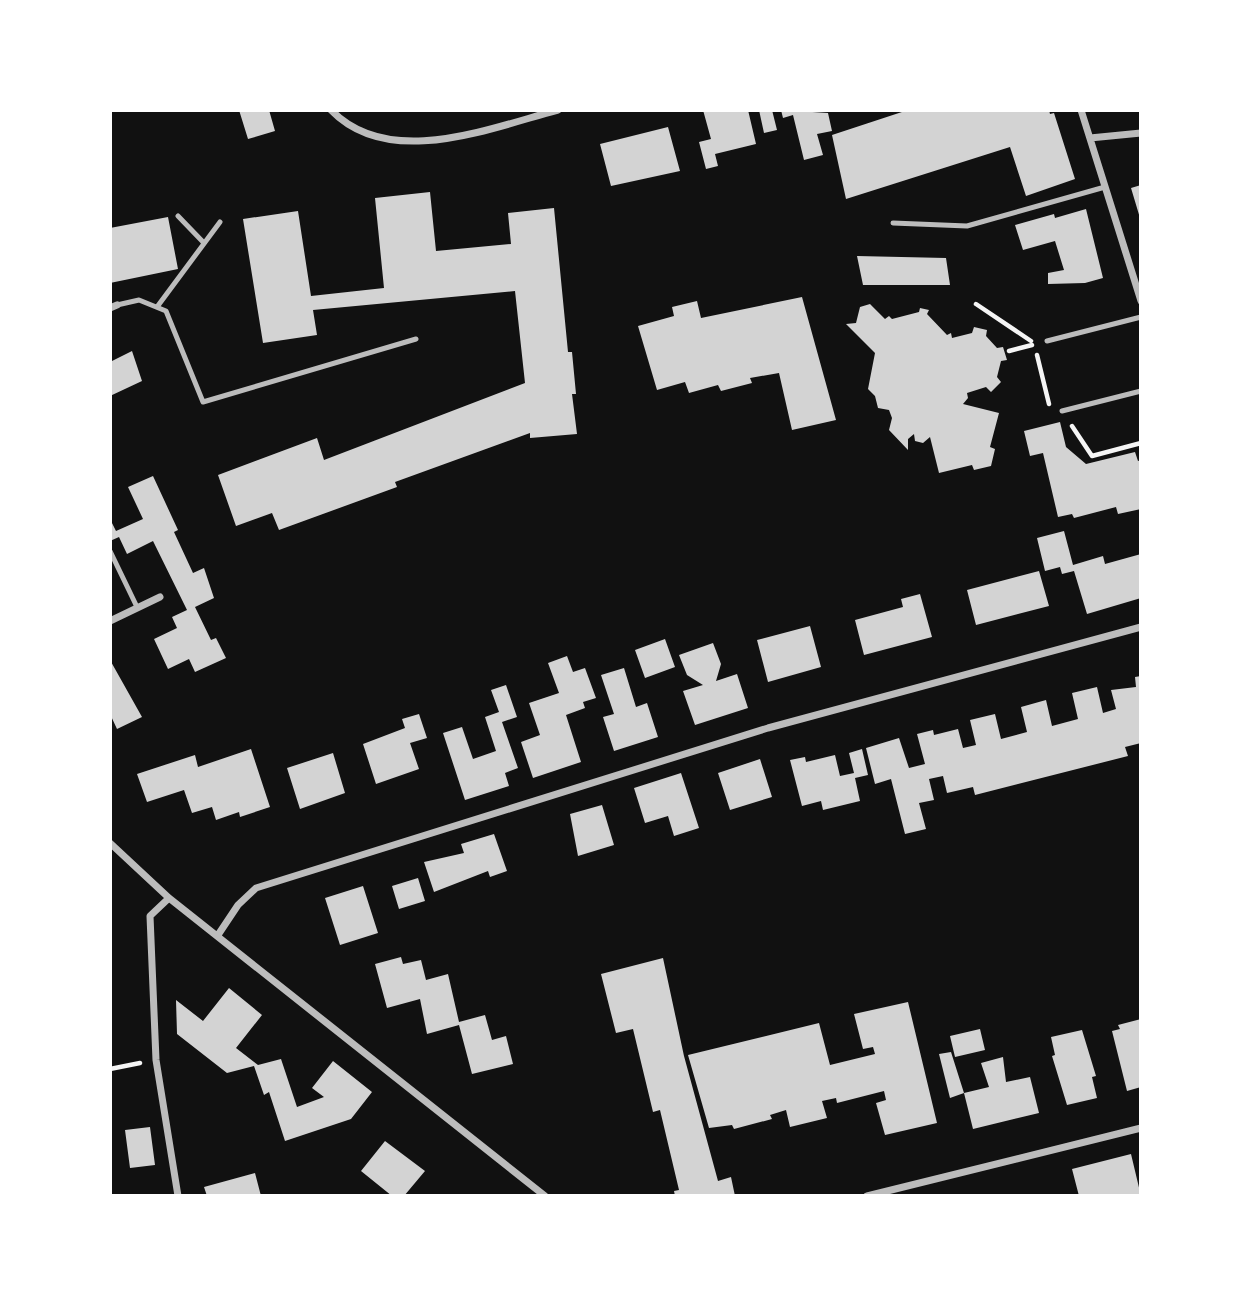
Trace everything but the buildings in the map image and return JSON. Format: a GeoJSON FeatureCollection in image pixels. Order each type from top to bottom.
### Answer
{"type":"FeatureCollection","features":[{"type":"Feature","properties":{"kind":"street"},"geometry":{"type":"LineString","coordinates":[[331,110],[365,133],[398,140],[433,141],[558,110]]}},
{"type":"Feature","properties":{"kind":"street"},"geometry":{"type":"LineString","coordinates":[[1081,110],[1141,302]]}},
{"type":"Feature","properties":{"kind":"street"},"geometry":{"type":"LineString","coordinates":[[1090,138],[1141,133]]}},
{"type":"Feature","properties":{"kind":"street"},"geometry":{"type":"LineString","coordinates":[[110,621],[160,597]]}},
{"type":"Feature","properties":{"kind":"street"},"geometry":{"type":"LineString","coordinates":[[218,935],[238,905],[256,888],[768,728],[1141,627]]}},
{"type":"Feature","properties":{"kind":"street"},"geometry":{"type":"LineString","coordinates":[[110,843],[169,898],[545,1196]]}},
{"type":"Feature","properties":{"kind":"street"},"geometry":{"type":"LineString","coordinates":[[169,898],[150,916],[156,1060],[178,1196]]}},
{"type":"Feature","properties":{"kind":"street"},"geometry":{"type":"LineString","coordinates":[[867,1196],[1141,1128]]}},
{"type":"Feature","properties":{"kind":"lane"},"geometry":{"type":"LineString","coordinates":[[893,223],[967,226],[1105,187]]}},
{"type":"Feature","properties":{"kind":"lane"},"geometry":{"type":"LineString","coordinates":[[178,216],[204,243]]}},
{"type":"Feature","properties":{"kind":"lane"},"geometry":{"type":"LineString","coordinates":[[158,307],[220,222]]}},
{"type":"Feature","properties":{"kind":"lane"},"geometry":{"type":"LineString","coordinates":[[113,307],[139,300],[166,311],[180,338],[203,402],[416,339]]}},
{"type":"Feature","properties":{"kind":"lane"},"geometry":{"type":"LineString","coordinates":[[1047,341],[1141,317]]}},
{"type":"Feature","properties":{"kind":"lane"},"geometry":{"type":"LineString","coordinates":[[1062,411],[1141,391]]}},
{"type":"Feature","properties":{"kind":"lane"},"geometry":{"type":"LineString","coordinates":[[110,551],[137,607]]}},
{"type":"Feature","properties":{"kind":"path"},"geometry":{"type":"LineString","coordinates":[[976,304],[1035,344],[1050,405],[1062,411],[1091,456],[1141,443]]}},
{"type":"Feature","properties":{"kind":"path"},"geometry":{"type":"LineString","coordinates":[[1009,351],[1035,344]]}},
{"type":"Feature","properties":{"kind":"path"},"geometry":{"type":"LineString","coordinates":[[110,1069],[156,1060]]}}]}
